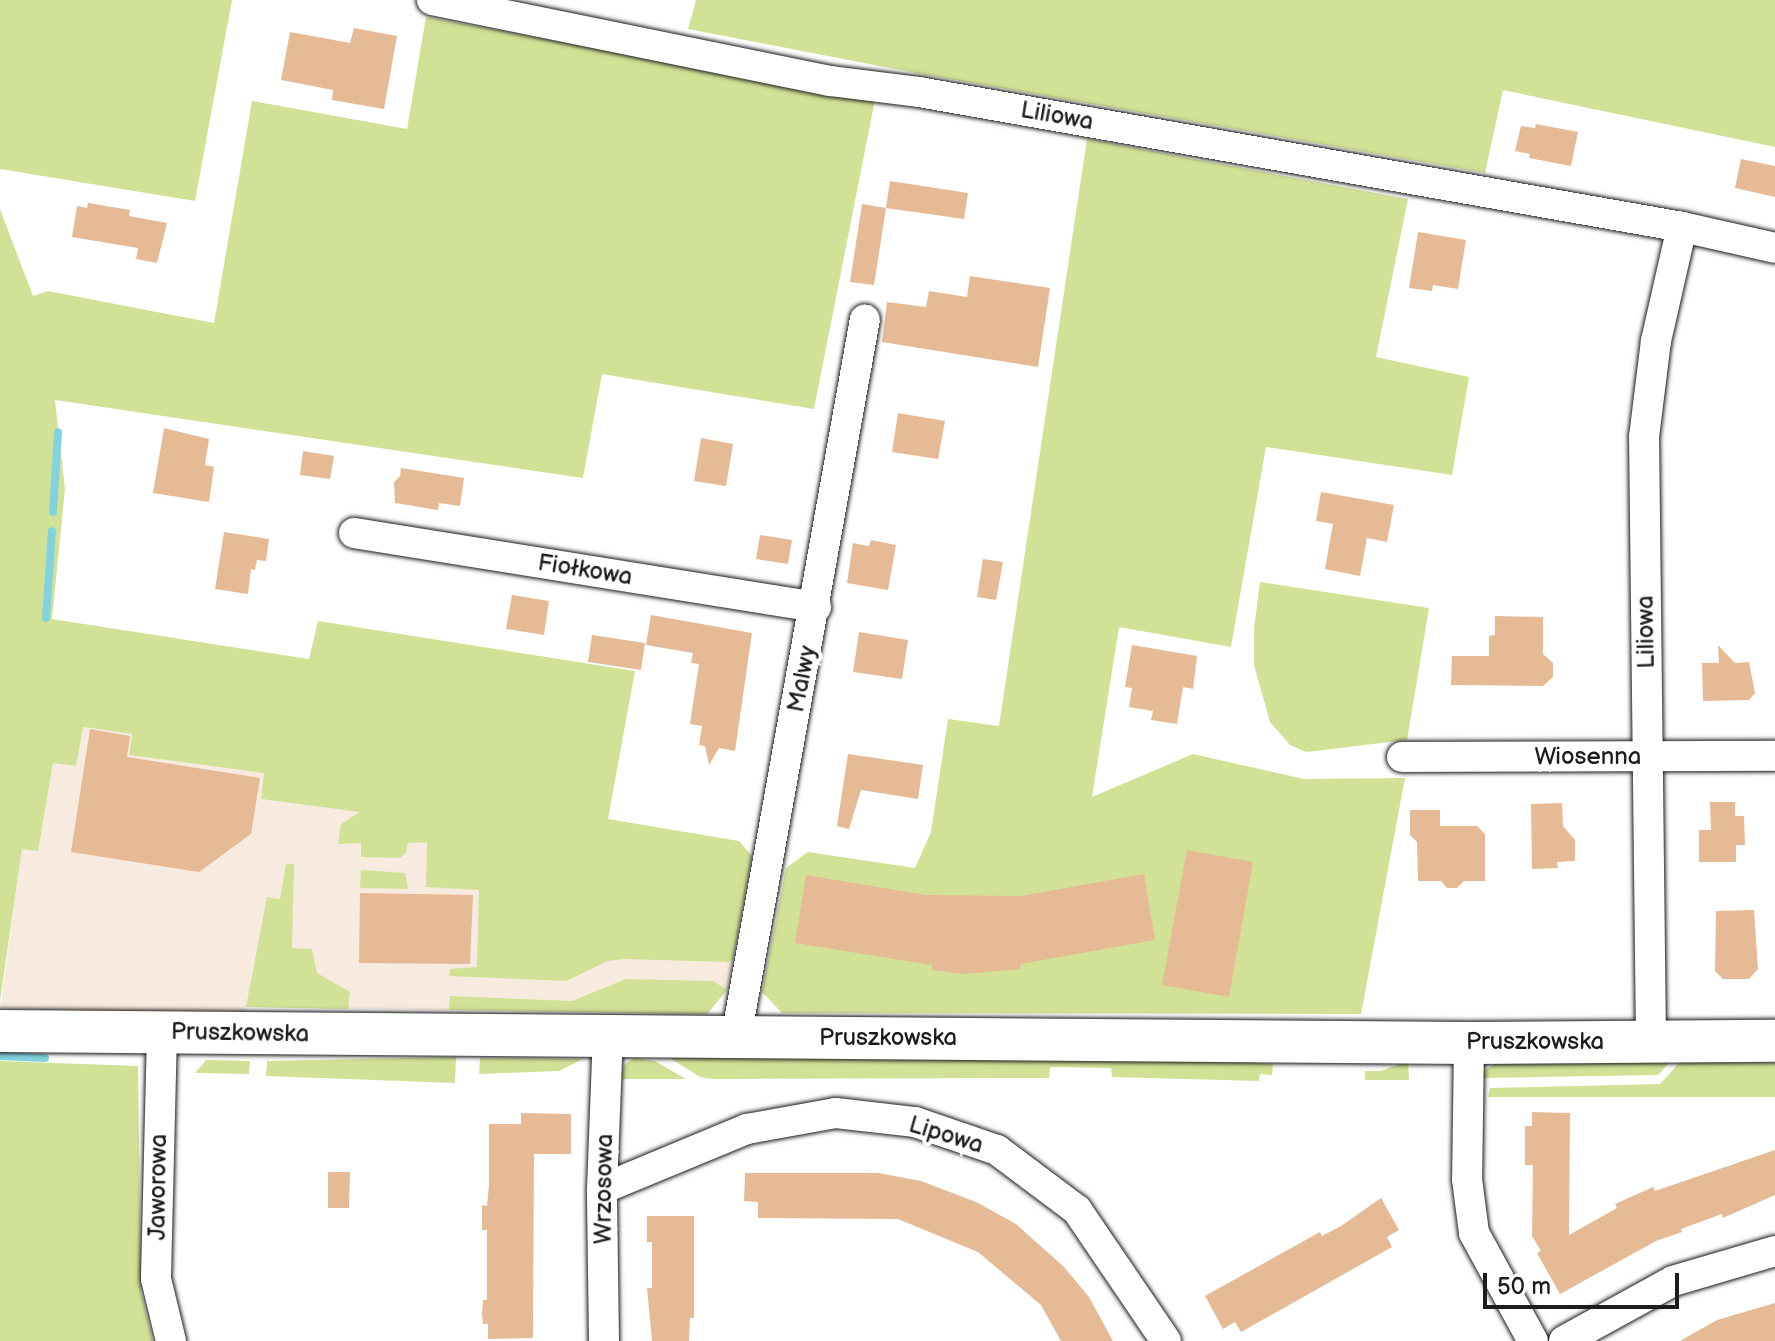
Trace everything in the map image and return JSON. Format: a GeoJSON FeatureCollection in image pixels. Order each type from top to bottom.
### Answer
{"type":"FeatureCollection","features":[{"type":"Feature","properties":{"kind":"street","name":"Liliowa"},"geometry":{"type":"LineString","coordinates":[[432,0],[830,81],[934,94],[1682,227],[1775,248]]}},
{"type":"Feature","properties":{"kind":"street","name":"Liliowa"},"geometry":{"type":"LineString","coordinates":[[1651,1041],[1644,437],[1656,341],[1682,227]]}},
{"type":"Feature","properties":{"kind":"street","name":"Malwy"},"geometry":{"type":"LineString","coordinates":[[736,1038],[816,607],[865,319]]}},
{"type":"Feature","properties":{"kind":"street","name":"Fiołkowa"},"geometry":{"type":"LineString","coordinates":[[354,533],[816,607]]}},
{"type":"Feature","properties":{"kind":"street","name":"Wiosenna"},"geometry":{"type":"LineString","coordinates":[[1402,757],[1775,756]]}},
{"type":"Feature","properties":{"kind":"street","name":"Pruszkowska"},"geometry":{"type":"LineString","coordinates":[[0,1031],[1469,1043],[1775,1041]]}},
{"type":"Feature","properties":{"kind":"street","name":"Jaworowa"},"geometry":{"type":"LineString","coordinates":[[162,1032],[156,1279],[171,1341]]}},
{"type":"Feature","properties":{"kind":"street","name":"Wrzosowa"},"geometry":{"type":"LineString","coordinates":[[604,1341],[602,1189],[608,1036]]}},
{"type":"Feature","properties":{"kind":"street"},"geometry":{"type":"LineString","coordinates":[[1469,1043],[1467,1179],[1474,1233],[1533,1341]]}},
{"type":"Feature","properties":{"kind":"street","name":"Lipowa"},"geometry":{"type":"LineString","coordinates":[[602,1189],[747,1129],[836,1113],[915,1122],[997,1150],[1077,1210],[1155,1337]]}},
{"type":"Feature","properties":{"kind":"street"},"geometry":{"type":"LineString","coordinates":[[1564,1341],[1673,1281],[1775,1251]]}},
{"type":"Feature","properties":{"kind":"shaded area"},"geometry":{"type":"Polygon","coordinates":[[[83,727],[132,734],[129,755],[265,773],[261,799],[739,841],[752,856],[727,990],[707,1014],[247,1007],[245,1016],[0,1008],[22,848],[38,850],[53,762],[83,727]]]}},
{"type":"Feature","properties":{"kind":"green space"},"geometry":{"type":"Polygon","coordinates":[[[0,0],[232,0],[195,201],[0,169],[0,0]]]}},
{"type":"Feature","properties":{"kind":"green space"},"geometry":{"type":"Polygon","coordinates":[[[696,0],[1775,0],[1775,147],[1503,90],[1485,173],[921,74],[688,29],[696,0]]]}},
{"type":"Feature","properties":{"kind":"green space"},"geometry":{"type":"Polygon","coordinates":[[[426,17],[875,100],[814,409],[602,374],[583,478],[55,400],[65,489],[52,619],[309,659],[318,621],[635,671],[608,819],[739,841],[752,856],[733,959],[728,962],[623,959],[608,961],[566,981],[449,976],[450,969],[477,967],[479,890],[426,887],[427,842],[408,843],[406,853],[400,858],[361,857],[361,843],[338,844],[341,824],[360,812],[261,799],[264,773],[129,755],[132,734],[83,727],[76,766],[53,763],[38,851],[22,849],[0,1001],[0,209],[33,296],[48,291],[214,323],[252,101],[407,129],[426,17]]]}},
{"type":"Feature","properties":{"kind":"green space"},"geometry":{"type":"Polygon","coordinates":[[[1087,139],[1408,199],[1376,357],[1469,377],[1452,475],[1266,447],[1231,647],[1119,627],[1092,797],[1193,754],[1304,779],[1405,778],[1361,1014],[782,1013],[762,992],[786,868],[808,852],[915,868],[931,832],[948,719],[999,726],[1087,139]]]}},
{"type":"Feature","properties":{"kind":"green space"},"geometry":{"type":"Polygon","coordinates":[[[1260,582],[1429,608],[1407,740],[1306,752],[1290,745],[1270,722],[1254,665],[1254,628],[1260,582]]]}},
{"type":"Feature","properties":{"kind":"green space"},"geometry":{"type":"Polygon","coordinates":[[[286,864],[294,864],[292,948],[312,949],[317,973],[350,992],[348,1009],[246,1007],[267,897],[280,899],[286,864]]]}},
{"type":"Feature","properties":{"kind":"green space"},"geometry":{"type":"Polygon","coordinates":[[[361,870],[405,873],[408,889],[360,888],[361,870]]]}},
{"type":"Feature","properties":{"kind":"green space"},"geometry":{"type":"Polygon","coordinates":[[[626,979],[713,981],[727,990],[707,1014],[449,1010],[450,996],[572,1001],[626,979]]]}},
{"type":"Feature","properties":{"kind":"green space"},"geometry":{"type":"Polygon","coordinates":[[[656,1049],[1106,1052],[1273,1064],[1272,1075],[1260,1074],[1259,1081],[1112,1077],[1111,1068],[1050,1067],[1049,1078],[712,1079],[700,1077],[656,1049]]]}},
{"type":"Feature","properties":{"kind":"green space"},"geometry":{"type":"Polygon","coordinates":[[[1675,1056],[1658,1075],[1483,1078],[1485,1070],[1500,1061],[1675,1056]]]}},
{"type":"Feature","properties":{"kind":"green space"},"geometry":{"type":"Polygon","coordinates":[[[456,1057],[455,1083],[266,1076],[267,1061],[456,1057]]]}},
{"type":"Feature","properties":{"kind":"green space"},"geometry":{"type":"Polygon","coordinates":[[[480,1058],[583,1059],[559,1071],[479,1074],[480,1058]]]}},
{"type":"Feature","properties":{"kind":"green space"},"geometry":{"type":"Polygon","coordinates":[[[635,1058],[655,1061],[686,1079],[619,1079],[625,1064],[635,1058]]]}},
{"type":"Feature","properties":{"kind":"green space"},"geometry":{"type":"Polygon","coordinates":[[[206,1060],[250,1061],[249,1074],[195,1073],[206,1060]]]}},
{"type":"Feature","properties":{"kind":"green space"},"geometry":{"type":"Polygon","coordinates":[[[0,1061],[138,1066],[141,1292],[153,1341],[0,1341],[0,1061]]]}},
{"type":"Feature","properties":{"kind":"green space"},"geometry":{"type":"Polygon","coordinates":[[[1408,1061],[1409,1080],[1365,1080],[1365,1071],[1381,1071],[1408,1061]]]}},
{"type":"Feature","properties":{"kind":"green space"},"geometry":{"type":"Polygon","coordinates":[[[1680,1062],[1775,1063],[1775,1097],[1488,1097],[1490,1088],[1660,1084],[1680,1062]]]}},
{"type":"Feature","properties":{"kind":"building"},"geometry":{"type":"Polygon","coordinates":[[[354,28],[397,36],[384,109],[332,100],[333,90],[281,80],[290,32],[350,43],[354,28]]]}},
{"type":"Feature","properties":{"kind":"building"},"geometry":{"type":"Polygon","coordinates":[[[1536,124],[1578,132],[1571,166],[1529,158],[1530,154],[1515,151],[1521,126],[1535,128],[1536,124]]]}},
{"type":"Feature","properties":{"kind":"building"},"geometry":{"type":"Polygon","coordinates":[[[1741,159],[1775,166],[1775,197],[1735,188],[1741,159]]]}},
{"type":"Feature","properties":{"kind":"building"},"geometry":{"type":"Polygon","coordinates":[[[890,181],[968,193],[964,219],[886,208],[890,181]]]}},
{"type":"Feature","properties":{"kind":"building"},"geometry":{"type":"Polygon","coordinates":[[[88,203],[130,210],[129,216],[167,223],[157,263],[136,259],[138,248],[72,237],[77,206],[87,208],[88,203]]]}},
{"type":"Feature","properties":{"kind":"building"},"geometry":{"type":"Polygon","coordinates":[[[862,204],[886,208],[874,285],[850,282],[862,204]]]}},
{"type":"Feature","properties":{"kind":"building"},"geometry":{"type":"Polygon","coordinates":[[[1418,232],[1466,240],[1458,289],[1433,285],[1432,291],[1409,288],[1418,232]]]}},
{"type":"Feature","properties":{"kind":"building"},"geometry":{"type":"Polygon","coordinates":[[[970,276],[1050,288],[1038,367],[882,342],[887,302],[926,307],[929,291],[967,297],[970,276]]]}},
{"type":"Feature","properties":{"kind":"building"},"geometry":{"type":"Polygon","coordinates":[[[898,413],[945,421],[938,459],[892,452],[898,413]]]}},
{"type":"Feature","properties":{"kind":"building"},"geometry":{"type":"Polygon","coordinates":[[[164,428],[209,439],[205,465],[214,467],[209,502],[153,493],[164,428]]]}},
{"type":"Feature","properties":{"kind":"building"},"geometry":{"type":"Polygon","coordinates":[[[701,438],[733,444],[726,486],[694,481],[701,438]]]}},
{"type":"Feature","properties":{"kind":"building"},"geometry":{"type":"Polygon","coordinates":[[[303,451],[334,456],[330,479],[300,475],[303,451]]]}},
{"type":"Feature","properties":{"kind":"building"},"geometry":{"type":"Polygon","coordinates":[[[401,468],[464,478],[460,506],[439,503],[438,510],[395,503],[394,482],[400,476],[401,468]]]}},
{"type":"Feature","properties":{"kind":"building"},"geometry":{"type":"Polygon","coordinates":[[[1321,492],[1394,505],[1387,542],[1367,538],[1360,576],[1325,569],[1333,524],[1316,521],[1321,492]]]}},
{"type":"Feature","properties":{"kind":"building"},"geometry":{"type":"Polygon","coordinates":[[[224,532],[269,539],[266,561],[257,560],[255,570],[251,569],[248,594],[215,589],[224,532]]]}},
{"type":"Feature","properties":{"kind":"building"},"geometry":{"type":"Polygon","coordinates":[[[760,535],[792,540],[788,564],[756,559],[760,535]]]}},
{"type":"Feature","properties":{"kind":"building"},"geometry":{"type":"Polygon","coordinates":[[[871,540],[896,545],[888,590],[847,583],[853,543],[869,546],[871,540]]]}},
{"type":"Feature","properties":{"kind":"building"},"geometry":{"type":"Polygon","coordinates":[[[983,559],[1003,562],[996,600],[977,597],[983,559]]]}},
{"type":"Feature","properties":{"kind":"building"},"geometry":{"type":"Polygon","coordinates":[[[512,595],[549,601],[544,635],[506,629],[512,595]]]}},
{"type":"Feature","properties":{"kind":"building"},"geometry":{"type":"Polygon","coordinates":[[[651,615],[752,633],[735,751],[719,748],[709,765],[705,746],[699,745],[702,726],[690,724],[699,664],[691,663],[693,653],[646,645],[651,615]]]}},
{"type":"Feature","properties":{"kind":"building"},"geometry":{"type":"Polygon","coordinates":[[[1495,616],[1543,617],[1543,654],[1553,663],[1553,677],[1543,686],[1451,685],[1452,656],[1489,656],[1489,636],[1495,635],[1495,616]]]}},
{"type":"Feature","properties":{"kind":"building"},"geometry":{"type":"Polygon","coordinates":[[[859,632],[908,640],[902,679],[853,672],[859,632]]]}},
{"type":"Feature","properties":{"kind":"building"},"geometry":{"type":"Polygon","coordinates":[[[592,635],[645,643],[641,670],[588,662],[592,635]]]}},
{"type":"Feature","properties":{"kind":"building"},"geometry":{"type":"Polygon","coordinates":[[[1132,645],[1197,656],[1193,689],[1183,687],[1177,724],[1151,720],[1153,711],[1129,707],[1132,688],[1125,687],[1132,645]]]}},
{"type":"Feature","properties":{"kind":"building"},"geometry":{"type":"Polygon","coordinates":[[[1718,645],[1735,663],[1749,662],[1755,693],[1749,700],[1703,701],[1702,663],[1719,663],[1718,645]]]}},
{"type":"Feature","properties":{"kind":"building"},"geometry":{"type":"Polygon","coordinates":[[[90,729],[130,736],[127,757],[260,778],[251,834],[199,872],[71,852],[90,729]]]}},
{"type":"Feature","properties":{"kind":"building"},"geometry":{"type":"Polygon","coordinates":[[[848,754],[923,765],[918,799],[861,790],[849,829],[837,826],[848,754]]]}},
{"type":"Feature","properties":{"kind":"building"},"geometry":{"type":"Polygon","coordinates":[[[1710,802],[1735,802],[1735,816],[1744,816],[1745,845],[1736,845],[1736,862],[1699,862],[1699,830],[1711,830],[1710,802]]]}},
{"type":"Feature","properties":{"kind":"building"},"geometry":{"type":"Polygon","coordinates":[[[1562,803],[1563,826],[1575,840],[1575,861],[1557,862],[1558,868],[1532,869],[1531,804],[1562,803]]]}},
{"type":"Feature","properties":{"kind":"building"},"geometry":{"type":"Polygon","coordinates":[[[1410,810],[1440,810],[1440,826],[1477,826],[1485,834],[1485,881],[1464,881],[1457,888],[1447,888],[1441,881],[1418,881],[1417,842],[1410,835],[1410,810]]]}},
{"type":"Feature","properties":{"kind":"building"},"geometry":{"type":"Polygon","coordinates":[[[1187,850],[1253,862],[1229,997],[1162,985],[1187,850]]]}},
{"type":"Feature","properties":{"kind":"building"},"geometry":{"type":"Polygon","coordinates":[[[1144,874],[1155,940],[1020,964],[1021,969],[963,974],[932,970],[932,965],[795,943],[806,875],[926,895],[1021,896],[1144,874]]]}},
{"type":"Feature","properties":{"kind":"building"},"geometry":{"type":"Polygon","coordinates":[[[360,893],[473,895],[470,964],[359,963],[360,893]]]}},
{"type":"Feature","properties":{"kind":"building"},"geometry":{"type":"Polygon","coordinates":[[[1754,910],[1758,969],[1749,979],[1723,979],[1715,971],[1716,911],[1754,910]]]}},
{"type":"Feature","properties":{"kind":"building"},"geometry":{"type":"Polygon","coordinates":[[[1532,1112],[1570,1113],[1569,1235],[1617,1208],[1615,1204],[1653,1187],[1655,1191],[1775,1150],[1775,1195],[1723,1218],[1722,1214],[1681,1229],[1682,1232],[1656,1241],[1560,1294],[1537,1253],[1541,1251],[1532,1236],[1533,1165],[1525,1165],[1525,1126],[1532,1126],[1532,1112]]]}},
{"type":"Feature","properties":{"kind":"building"},"geometry":{"type":"Polygon","coordinates":[[[521,1113],[571,1114],[571,1154],[534,1154],[533,1338],[488,1339],[488,1324],[483,1324],[482,1313],[483,1300],[487,1300],[487,1230],[482,1230],[482,1205],[487,1206],[489,1185],[489,1124],[521,1124],[521,1113]]]}},
{"type":"Feature","properties":{"kind":"building"},"geometry":{"type":"Polygon","coordinates":[[[328,1172],[350,1172],[349,1208],[328,1208],[328,1172]]]}},
{"type":"Feature","properties":{"kind":"building"},"geometry":{"type":"Polygon","coordinates":[[[745,1173],[878,1173],[921,1181],[976,1202],[1016,1224],[1064,1267],[1089,1297],[1113,1341],[1061,1341],[1041,1305],[978,1252],[898,1219],[758,1218],[758,1202],[744,1201],[745,1173]]]}},
{"type":"Feature","properties":{"kind":"building"},"geometry":{"type":"Polygon","coordinates":[[[1381,1198],[1399,1230],[1387,1237],[1392,1247],[1241,1332],[1235,1322],[1223,1329],[1205,1296],[1320,1232],[1322,1236],[1341,1226],[1381,1198]]]}},
{"type":"Feature","properties":{"kind":"building"},"geometry":{"type":"Polygon","coordinates":[[[647,1216],[694,1216],[694,1318],[690,1318],[689,1341],[652,1341],[647,1288],[652,1288],[652,1242],[647,1242],[647,1216]]]}},
{"type":"Feature","properties":{"kind":"building"},"geometry":{"type":"Polygon","coordinates":[[[1775,1303],[1775,1341],[1680,1341],[1717,1320],[1775,1303]]]}},
{"type":"Feature","properties":{"kind":"waterway"},"geometry":{"type":"LineString","coordinates":[[53,512],[58,432]]}},
{"type":"Feature","properties":{"kind":"waterway"},"geometry":{"type":"LineString","coordinates":[[46,618],[52,531]]}},
{"type":"Feature","properties":{"kind":"waterway"},"geometry":{"type":"LineString","coordinates":[[0,1056],[45,1058]]}}]}
